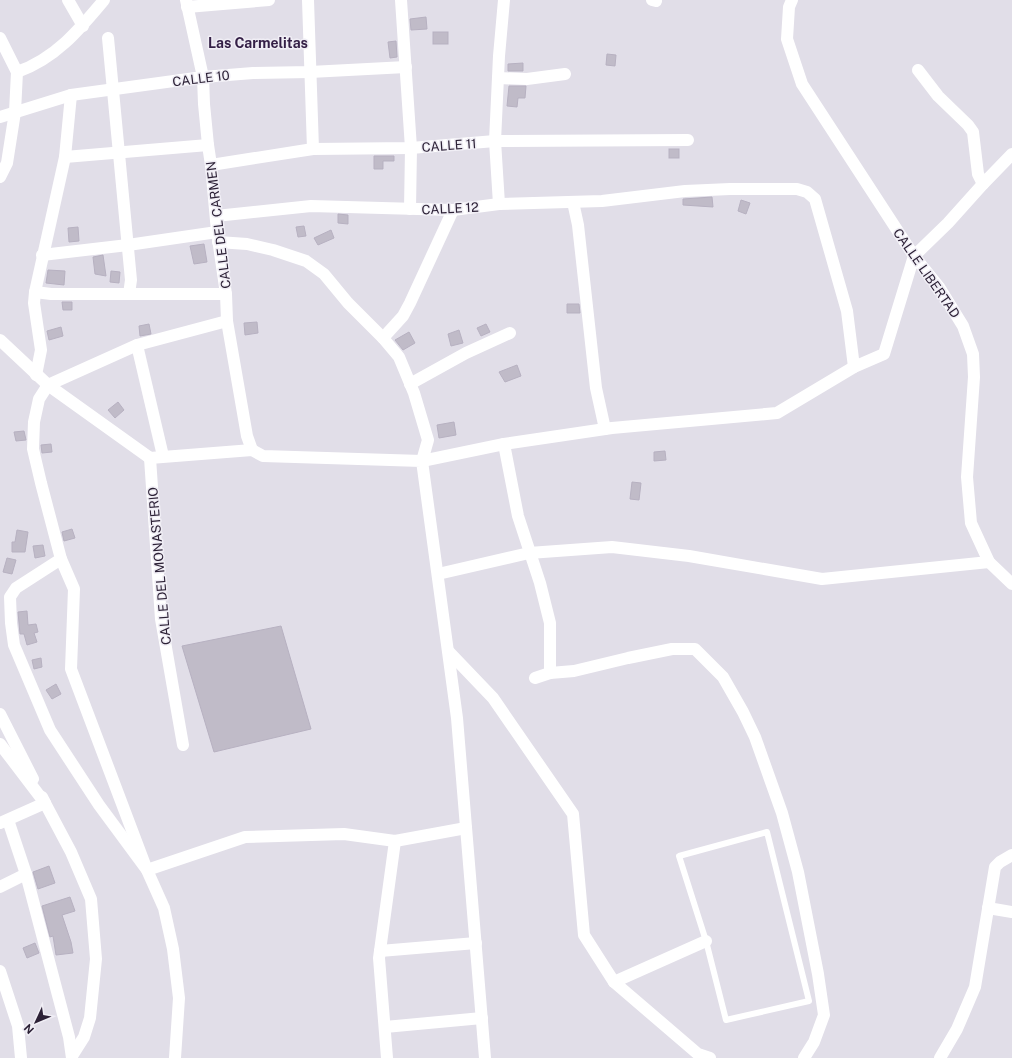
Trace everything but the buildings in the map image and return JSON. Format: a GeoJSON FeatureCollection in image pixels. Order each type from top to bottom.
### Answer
{"type":"FeatureCollection","features":[{"type":"Feature","properties":{"kind":"street"},"geometry":{"type":"LineString","coordinates":[[68,0],[83,26]]}},
{"type":"Feature","properties":{"kind":"street"},"geometry":{"type":"LineString","coordinates":[[17,72],[33,66],[52,54],[83,26],[104,0]]}},
{"type":"Feature","properties":{"kind":"street"},"geometry":{"type":"LineString","coordinates":[[187,4],[269,0]]}},
{"type":"Feature","properties":{"kind":"street"},"geometry":{"type":"LineString","coordinates":[[308,0],[313,149]]}},
{"type":"Feature","properties":{"kind":"street"},"geometry":{"type":"LineString","coordinates":[[400,0],[411,148],[410,209]]}},
{"type":"Feature","properties":{"kind":"street"},"geometry":{"type":"LineString","coordinates":[[499,204],[495,141],[504,0]]}},
{"type":"Feature","properties":{"kind":"street","name":"CALLE LIBERTAD"},"geometry":{"type":"LineString","coordinates":[[792,0],[790,7],[788,39],[802,84],[914,256],[939,287],[963,326],[973,354],[974,377],[967,477],[972,523],[989,562],[1012,584]]}},
{"type":"Feature","properties":{"kind":"street","name":"CALLE DEL CARMEN"},"geometry":{"type":"LineString","coordinates":[[187,4],[203,77],[204,104],[217,237],[226,294],[227,321],[247,436],[252,450]]}},
{"type":"Feature","properties":{"kind":"street"},"geometry":{"type":"LineString","coordinates":[[0,38],[17,72],[15,112],[7,163],[0,177]]}},
{"type":"Feature","properties":{"kind":"street"},"geometry":{"type":"LineString","coordinates":[[108,38],[131,280],[129,294]]}},
{"type":"Feature","properties":{"kind":"street","name":"CALLE 10"},"geometry":{"type":"LineString","coordinates":[[0,117],[71,95],[203,77],[253,73],[310,72],[406,67]]}},
{"type":"Feature","properties":{"kind":"street"},"geometry":{"type":"LineString","coordinates":[[918,70],[938,96],[968,125],[973,132],[978,174],[983,184]]}},
{"type":"Feature","properties":{"kind":"street"},"geometry":{"type":"LineString","coordinates":[[498,78],[527,79],[564,74]]}},
{"type":"Feature","properties":{"kind":"street"},"geometry":{"type":"LineString","coordinates":[[36,375],[41,350],[34,303],[35,292],[65,156],[71,95]]}},
{"type":"Feature","properties":{"kind":"street","name":"CALLE 11"},"geometry":{"type":"LineString","coordinates":[[211,165],[313,149],[411,148],[495,141],[688,140]]}},
{"type":"Feature","properties":{"kind":"street"},"geometry":{"type":"LineString","coordinates":[[65,156],[208,145]]}},
{"type":"Feature","properties":{"kind":"street"},"geometry":{"type":"LineString","coordinates":[[0,340],[48,385],[150,458],[252,450],[262,456],[422,461],[504,444],[605,429],[777,414],[854,367],[884,354],[914,256],[948,223],[1012,154]]}},
{"type":"Feature","properties":{"kind":"street","name":"CALLE 12"},"geometry":{"type":"LineString","coordinates":[[216,216],[311,206],[453,210],[499,204],[602,201],[685,191],[730,189],[797,190],[807,192],[815,199],[847,311],[854,367]]}},
{"type":"Feature","properties":{"kind":"street"},"geometry":{"type":"LineString","coordinates":[[573,202],[578,225],[596,388],[605,429]]}},
{"type":"Feature","properties":{"kind":"street"},"geometry":{"type":"LineString","coordinates":[[383,338],[404,316],[453,210]]}},
{"type":"Feature","properties":{"kind":"street"},"geometry":{"type":"LineString","coordinates":[[42,255],[217,237],[273,250],[306,261],[324,274],[348,303],[383,338],[399,357],[410,384],[428,440],[422,461],[457,718],[485,1058]]}},
{"type":"Feature","properties":{"kind":"street"},"geometry":{"type":"LineString","coordinates":[[35,292],[51,294],[226,294]]}},
{"type":"Feature","properties":{"kind":"street"},"geometry":{"type":"LineString","coordinates":[[175,1058],[179,998],[173,949],[164,908],[147,870],[71,668],[74,589],[61,559],[33,449],[34,422],[39,399],[48,385],[137,345],[227,321]]}},
{"type":"Feature","properties":{"kind":"street"},"geometry":{"type":"LineString","coordinates":[[410,384],[466,353],[510,333]]}},
{"type":"Feature","properties":{"kind":"street"},"geometry":{"type":"LineString","coordinates":[[137,345],[163,456]]}},
{"type":"Feature","properties":{"kind":"street"},"geometry":{"type":"LineString","coordinates":[[504,444],[518,516],[540,583],[550,623],[550,673]]}},
{"type":"Feature","properties":{"kind":"street","name":"CALLE DEL MONASTERIO"},"geometry":{"type":"LineString","coordinates":[[150,458],[161,619],[183,745]]}},
{"type":"Feature","properties":{"kind":"street"},"geometry":{"type":"LineString","coordinates":[[438,574],[529,553],[612,547],[689,556],[822,579],[989,562]]}},
{"type":"Feature","properties":{"kind":"street"},"geometry":{"type":"LineString","coordinates":[[61,559],[16,588],[10,597],[14,645],[50,730],[99,805],[147,870]]}},
{"type":"Feature","properties":{"kind":"street"},"geometry":{"type":"LineString","coordinates":[[535,678],[550,673],[574,671],[672,649],[694,649],[723,677],[755,737],[782,813],[798,872],[818,974],[824,1015],[814,1042],[804,1058]]}},
{"type":"Feature","properties":{"kind":"street"},"geometry":{"type":"LineString","coordinates":[[449,652],[493,698],[573,814],[584,936],[614,982],[699,1056],[710,1058]]}},
{"type":"Feature","properties":{"kind":"street"},"geometry":{"type":"LineString","coordinates":[[0,714],[71,852],[91,899],[96,958],[90,1018],[84,1037],[72,1057]]}},
{"type":"Feature","properties":{"kind":"street"},"geometry":{"type":"LineString","coordinates":[[0,744],[45,803]]}},
{"type":"Feature","properties":{"kind":"street"},"geometry":{"type":"LineString","coordinates":[[45,803],[4,821],[26,874],[69,1037],[72,1057]]}},
{"type":"Feature","properties":{"kind":"street"},"geometry":{"type":"LineString","coordinates":[[147,870],[245,837],[344,834],[395,841],[466,828]]}},
{"type":"Feature","properties":{"kind":"street"},"geometry":{"type":"LineString","coordinates":[[388,1058],[379,958],[395,841]]}},
{"type":"Feature","properties":{"kind":"street"},"geometry":{"type":"LineString","coordinates":[[940,1058],[957,1029],[975,987],[995,867],[1000,862],[1012,855]]}},
{"type":"Feature","properties":{"kind":"street"},"geometry":{"type":"LineString","coordinates":[[0,887],[26,874]]}},
{"type":"Feature","properties":{"kind":"street"},"geometry":{"type":"LineString","coordinates":[[988,908],[1012,912]]}},
{"type":"Feature","properties":{"kind":"street"},"geometry":{"type":"LineString","coordinates":[[614,982],[706,941]]}},
{"type":"Feature","properties":{"kind":"street"},"geometry":{"type":"LineString","coordinates":[[380,951],[476,943]]}},
{"type":"Feature","properties":{"kind":"street"},"geometry":{"type":"LineString","coordinates":[[0,971],[18,1026],[21,1058]]}},
{"type":"Feature","properties":{"kind":"street"},"geometry":{"type":"LineString","coordinates":[[385,1027],[482,1018]]}},
{"type":"Feature","properties":{"kind":"lane"},"geometry":{"type":"LineString","coordinates":[[766,832],[809,1001],[726,1020],[706,941],[679,856],[766,832]]}},
{"type":"Feature","properties":{"kind":"district","name":"Las Carmelitas"},"geometry":{"type":"Point","coordinates":[258,43]}}]}
